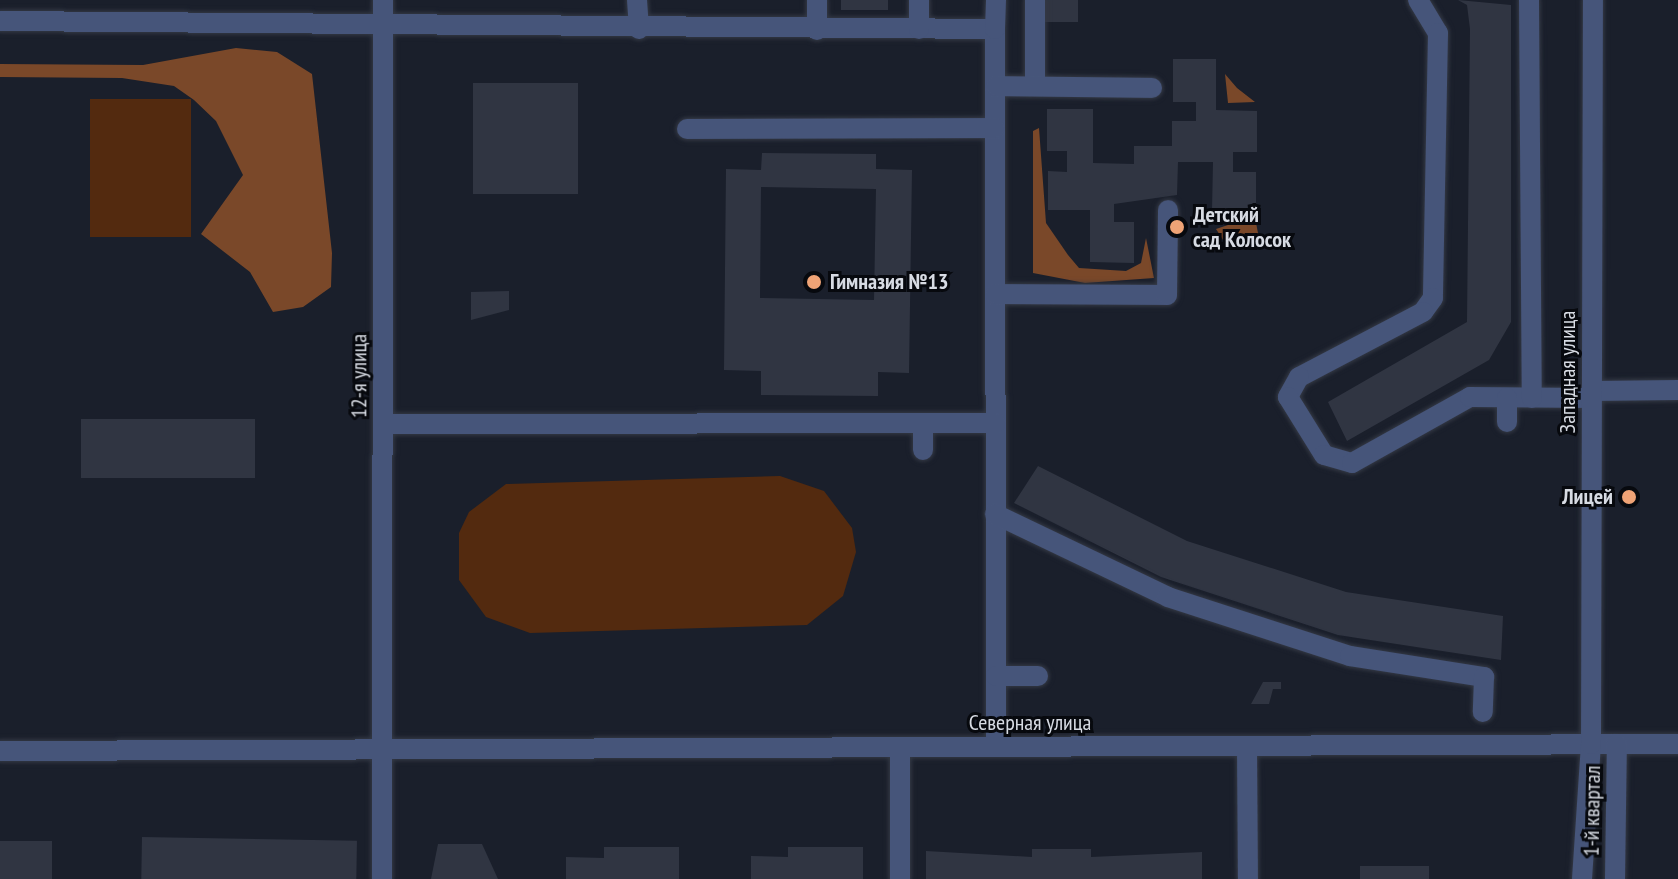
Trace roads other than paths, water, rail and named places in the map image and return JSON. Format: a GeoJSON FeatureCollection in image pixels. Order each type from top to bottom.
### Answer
{"type":"FeatureCollection","features":[{"type":"Feature","properties":{"kind":"street","name":"12-я улица"},"geometry":{"type":"LineString","coordinates":[[382,879],[383,0]]}},
{"type":"Feature","properties":{"kind":"street"},"geometry":{"type":"LineString","coordinates":[[637,0],[639,29]]}},
{"type":"Feature","properties":{"kind":"street"},"geometry":{"type":"LineString","coordinates":[[817,0],[817,30]]}},
{"type":"Feature","properties":{"kind":"street"},"geometry":{"type":"LineString","coordinates":[[919,0],[919,29]]}},
{"type":"Feature","properties":{"kind":"street"},"geometry":{"type":"LineString","coordinates":[[996,0],[996,747]]}},
{"type":"Feature","properties":{"kind":"street"},"geometry":{"type":"LineString","coordinates":[[1035,0],[1035,86]]}},
{"type":"Feature","properties":{"kind":"street"},"geometry":{"type":"LineString","coordinates":[[1418,0],[1438,33],[1433,298],[1423,312],[1299,377],[1288,397],[1324,455],[1352,463],[1470,397],[1532,398],[1678,390]]}},
{"type":"Feature","properties":{"kind":"street"},"geometry":{"type":"LineString","coordinates":[[1529,0],[1532,398]]}},
{"type":"Feature","properties":{"kind":"street","name":"Западная улица"},"geometry":{"type":"LineString","coordinates":[[1582,879],[1591,744],[1593,0]]}},
{"type":"Feature","properties":{"kind":"street"},"geometry":{"type":"LineString","coordinates":[[0,21],[383,27],[467,18],[639,29],[995,29]]}},
{"type":"Feature","properties":{"kind":"street"},"geometry":{"type":"LineString","coordinates":[[996,86],[1152,88]]}},
{"type":"Feature","properties":{"kind":"street"},"geometry":{"type":"LineString","coordinates":[[687,129],[995,128]]}},
{"type":"Feature","properties":{"kind":"street"},"geometry":{"type":"LineString","coordinates":[[995,294],[1167,295],[1168,210]]}},
{"type":"Feature","properties":{"kind":"street"},"geometry":{"type":"LineString","coordinates":[[1507,398],[1507,422]]}},
{"type":"Feature","properties":{"kind":"street"},"geometry":{"type":"LineString","coordinates":[[923,423],[923,450]]}},
{"type":"Feature","properties":{"kind":"street"},"geometry":{"type":"LineString","coordinates":[[383,424],[996,423]]}},
{"type":"Feature","properties":{"kind":"street"},"geometry":{"type":"LineString","coordinates":[[995,514],[1168,597],[1350,656],[1484,677],[1483,712]]}},
{"type":"Feature","properties":{"kind":"street"},"geometry":{"type":"LineString","coordinates":[[996,676],[1038,676]]}},
{"type":"Feature","properties":{"kind":"street","name":"1-й квартал"},"geometry":{"type":"LineString","coordinates":[[1615,879],[1617,744]]}},
{"type":"Feature","properties":{"kind":"street","name":"Северная улица"},"geometry":{"type":"LineString","coordinates":[[0,751],[1678,744]]}},
{"type":"Feature","properties":{"kind":"street"},"geometry":{"type":"LineString","coordinates":[[1247,746],[1248,879]]}},
{"type":"Feature","properties":{"kind":"street"},"geometry":{"type":"LineString","coordinates":[[900,748],[900,879]]}},
{"type":"Feature","properties":{"kind":"place","name":"Детский сад Колосок"},"geometry":{"type":"Point","coordinates":[1177,227]}},
{"type":"Feature","properties":{"kind":"place","name":"Гимназия №13"},"geometry":{"type":"Point","coordinates":[814,282]}},
{"type":"Feature","properties":{"kind":"place","name":"Лицей"},"geometry":{"type":"Point","coordinates":[1629,497]}}]}
